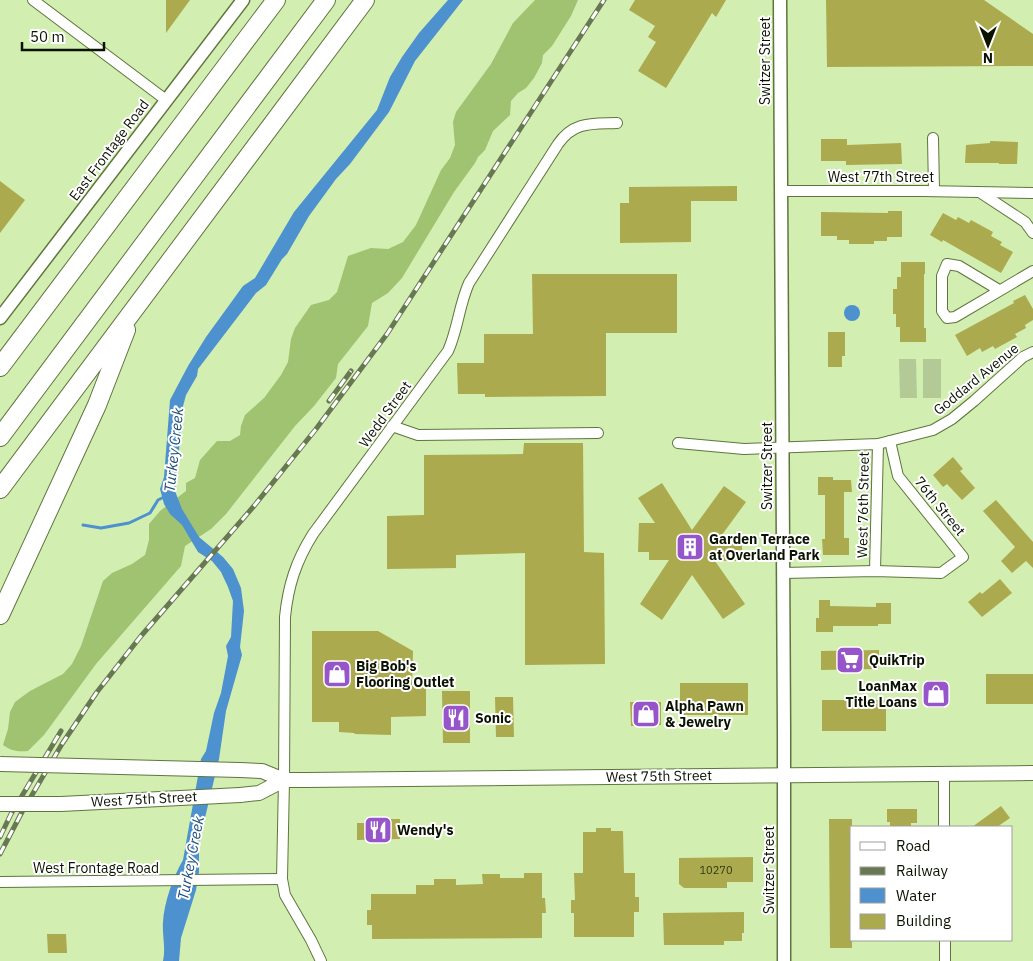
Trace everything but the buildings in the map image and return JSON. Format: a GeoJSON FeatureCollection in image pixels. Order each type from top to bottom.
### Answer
{"type":"FeatureCollection","features":[{"type":"Feature","properties":{"kind":"highway"},"geometry":{"type":"LineString","coordinates":[[0,367],[276,0]]}},
{"type":"Feature","properties":{"kind":"highway"},"geometry":{"type":"LineString","coordinates":[[0,437],[326,0]]}},
{"type":"Feature","properties":{"kind":"highway"},"geometry":{"type":"LineString","coordinates":[[0,489],[365,0]]}},
{"type":"Feature","properties":{"kind":"highway"},"geometry":{"type":"LineString","coordinates":[[0,615],[97,405],[134,310]]}},
{"type":"Feature","properties":{"kind":"main road","name":"West 75th Street"},"geometry":{"type":"LineString","coordinates":[[0,764],[262,771],[284,780],[1033,773]]}},
{"type":"Feature","properties":{"kind":"main road","name":"West 75th Street"},"geometry":{"type":"LineString","coordinates":[[0,804],[61,804],[240,795],[259,793],[284,780]]}},
{"type":"Feature","properties":{"kind":"street"},"geometry":{"type":"LineString","coordinates":[[33,0],[166,100]]}},
{"type":"Feature","properties":{"kind":"street","name":"East Frontage Road"},"geometry":{"type":"LineString","coordinates":[[0,318],[243,0]]}},
{"type":"Feature","properties":{"kind":"street","name":"Switzer Street"},"geometry":{"type":"LineString","coordinates":[[780,0],[784,961]]}},
{"type":"Feature","properties":{"kind":"street","name":"Wedd Street"},"geometry":{"type":"LineString","coordinates":[[321,961],[285,895],[282,879],[285,618],[287,597],[293,574],[301,553],[312,534],[448,351],[454,338],[463,295],[469,283],[564,134],[579,126],[616,123]]}},
{"type":"Feature","properties":{"kind":"street"},"geometry":{"type":"LineString","coordinates":[[933,138],[934,191]]}},
{"type":"Feature","properties":{"kind":"street","name":"West 77th Street"},"geometry":{"type":"LineString","coordinates":[[780,191],[1033,193]]}},
{"type":"Feature","properties":{"kind":"street"},"geometry":{"type":"LineString","coordinates":[[981,193],[1025,222],[1033,233]]}},
{"type":"Feature","properties":{"kind":"street"},"geometry":{"type":"LineString","coordinates":[[999,290],[959,266],[946,264],[942,276],[942,311],[946,318],[955,317],[1033,271]]}},
{"type":"Feature","properties":{"kind":"street","name":"Goddard Avenue"},"geometry":{"type":"LineString","coordinates":[[878,444],[933,430],[952,419],[1023,357],[1033,352]]}},
{"type":"Feature","properties":{"kind":"street"},"geometry":{"type":"LineString","coordinates":[[392,426],[418,435],[598,433]]}},
{"type":"Feature","properties":{"kind":"street","name":"76th Street"},"geometry":{"type":"LineString","coordinates":[[875,571],[940,573],[963,557],[898,476],[890,441]]}},
{"type":"Feature","properties":{"kind":"street","name":"West 76th Street"},"geometry":{"type":"LineString","coordinates":[[678,443],[744,449],[878,444],[875,571]]}},
{"type":"Feature","properties":{"kind":"street"},"geometry":{"type":"LineString","coordinates":[[783,573],[875,571]]}},
{"type":"Feature","properties":{"kind":"street"},"geometry":{"type":"LineString","coordinates":[[944,774],[944,826]]}},
{"type":"Feature","properties":{"kind":"street","name":"West Frontage Road"},"geometry":{"type":"LineString","coordinates":[[0,882],[282,879]]}},
{"type":"Feature","properties":{"kind":"street"},"geometry":{"type":"LineString","coordinates":[[945,941],[945,961]]}},
{"type":"Feature","properties":{"kind":"green space"},"geometry":{"type":"Polygon","coordinates":[[[535,0],[578,0],[571,16],[552,46],[543,55],[542,63],[534,78],[511,101],[510,115],[493,131],[485,150],[454,192],[402,278],[388,293],[372,303],[368,326],[338,364],[336,378],[295,426],[226,514],[211,529],[185,546],[181,566],[96,664],[44,735],[28,751],[15,751],[3,745],[8,729],[10,712],[15,702],[30,691],[63,674],[72,664],[81,646],[103,581],[112,573],[132,564],[145,555],[149,540],[149,524],[160,511],[186,491],[186,483],[195,478],[200,460],[217,441],[230,441],[240,435],[245,415],[264,398],[288,362],[291,339],[295,328],[311,305],[329,300],[337,292],[348,256],[371,248],[388,249],[403,242],[416,225],[441,170],[450,158],[455,145],[453,122],[456,112],[491,64],[513,23],[535,0]]]}},
{"type":"Feature","properties":{"kind":"green space"},"geometry":{"type":"Polygon","coordinates":[[[899,359],[916,359],[917,398],[900,398],[899,359]]]}},
{"type":"Feature","properties":{"kind":"green space"},"geometry":{"type":"Polygon","coordinates":[[[923,359],[941,359],[941,398],[923,398],[923,359]]]}},
{"type":"Feature","properties":{"kind":"water","name":"Turkey Creek"},"geometry":{"type":"Polygon","coordinates":[[[448,0],[463,0],[415,61],[389,112],[309,216],[266,285],[256,293],[198,369],[197,376],[186,395],[182,410],[175,491],[182,509],[199,537],[223,557],[233,569],[241,588],[244,611],[240,647],[242,655],[226,711],[219,759],[199,843],[199,872],[196,890],[181,938],[179,961],[163,961],[165,907],[183,860],[201,759],[206,751],[214,713],[221,693],[228,656],[226,646],[231,637],[233,601],[221,572],[212,561],[198,552],[182,525],[170,514],[164,504],[160,489],[164,477],[170,400],[206,337],[243,286],[255,278],[294,212],[377,110],[390,77],[402,57],[419,33],[448,0]]]}},
{"type":"Feature","properties":{"kind":"water"},"geometry":{"type":"Polygon","coordinates":[[[849,305],[855,305],[860,310],[858,319],[849,321],[844,316],[844,310],[849,305]]]}},
{"type":"Feature","properties":{"kind":"waterway","name":"Turkey Creek"},"geometry":{"type":"LineString","coordinates":[[83,525],[101,528],[129,523],[150,513],[158,500],[166,496]]}},
{"type":"Feature","properties":{"kind":"railway"},"geometry":{"type":"LineString","coordinates":[[0,854],[62,744],[97,692],[141,636],[254,506],[316,429],[387,334],[604,0]]}},
{"type":"Feature","properties":{"kind":"railway"},"geometry":{"type":"LineString","coordinates":[[329,401],[351,371]]}},
{"type":"Feature","properties":{"kind":"railway"},"geometry":{"type":"LineString","coordinates":[[0,837],[11,814],[61,731]]}},
{"type":"Feature","properties":{"kind":"place","name":"Garden Terrace at Overland Park"},"geometry":{"type":"Point","coordinates":[690,547]}},
{"type":"Feature","properties":{"kind":"place","name":"QuikTrip"},"geometry":{"type":"Point","coordinates":[850,660]}},
{"type":"Feature","properties":{"kind":"place","name":"Big Bob's Flooring Outlet"},"geometry":{"type":"Point","coordinates":[337,674]}},
{"type":"Feature","properties":{"kind":"place","name":"LoanMax Title Loans"},"geometry":{"type":"Point","coordinates":[936,694]}},
{"type":"Feature","properties":{"kind":"place","name":"Alpha Pawn & Jewelry"},"geometry":{"type":"Point","coordinates":[646,714]}},
{"type":"Feature","properties":{"kind":"place","name":"Sonic"},"geometry":{"type":"Point","coordinates":[456,718]}},
{"type":"Feature","properties":{"kind":"place","name":"Wendy's"},"geometry":{"type":"Point","coordinates":[378,830]}}]}
